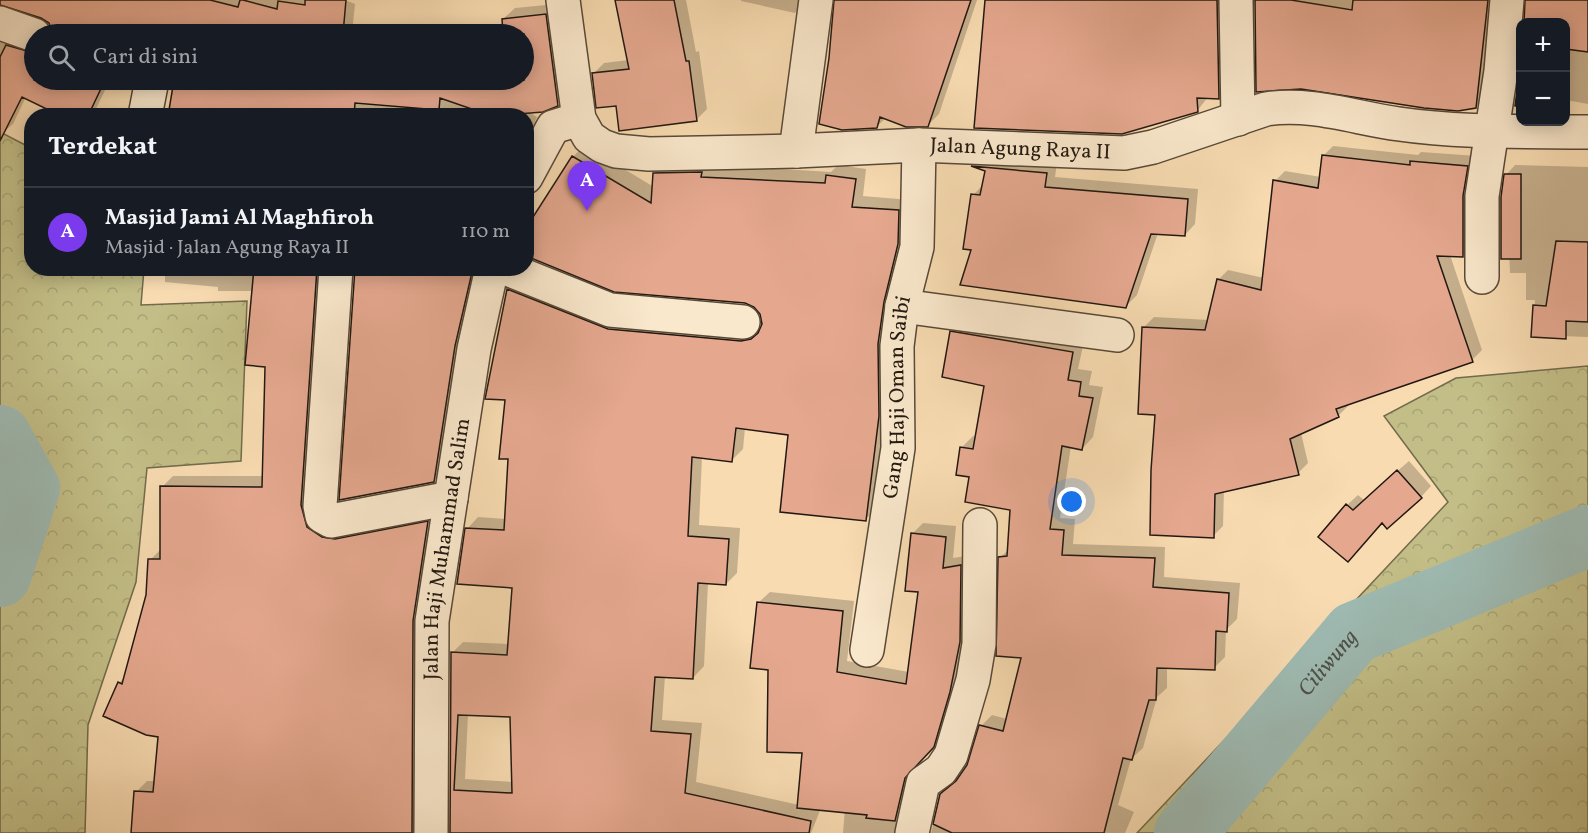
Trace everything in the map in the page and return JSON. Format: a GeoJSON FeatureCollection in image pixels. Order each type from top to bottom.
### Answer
{"type":"FeatureCollection","features":[{"type":"Feature","properties":{"kind":"street"},"geometry":{"type":"LineString","coordinates":[[534,162],[553,125],[563,0]]}},
{"type":"Feature","properties":{"kind":"street"},"geometry":{"type":"LineString","coordinates":[[796,152],[816,0]]}},
{"type":"Feature","properties":{"kind":"street"},"geometry":{"type":"LineString","coordinates":[[1236,0],[1238,119]]}},
{"type":"Feature","properties":{"kind":"street"},"geometry":{"type":"LineString","coordinates":[[1482,277],[1482,196],[1490,131],[1501,71],[1507,0]]}},
{"type":"Feature","properties":{"kind":"street"},"geometry":{"type":"LineString","coordinates":[[0,23],[24,31]]}},
{"type":"Feature","properties":{"kind":"street"},"geometry":{"type":"LineString","coordinates":[[147,108],[150,90]]}},
{"type":"Feature","properties":{"kind":"street","name":"Jalan Agung Raya II"},"geometry":{"type":"LineString","coordinates":[[553,125],[590,137],[602,146],[616,151],[649,154],[796,152],[919,145],[1124,153],[1153,147],[1281,107],[1347,114],[1399,124],[1490,131],[1588,132]]}},
{"type":"Feature","properties":{"kind":"street","name":"Gang Haji Oman Saibi"},"geometry":{"type":"LineString","coordinates":[[867,650],[898,448],[896,387],[902,306],[917,247],[919,145]]}},
{"type":"Feature","properties":{"kind":"street"},"geometry":{"type":"LineString","coordinates":[[335,276],[320,506],[322,516],[331,520],[451,498]]}},
{"type":"Feature","properties":{"kind":"street","name":"Jalan Haji Muhammad Salim"},"geometry":{"type":"LineString","coordinates":[[431,833],[432,621],[464,429],[476,339],[490,276]]}},
{"type":"Feature","properties":{"kind":"street"},"geometry":{"type":"LineString","coordinates":[[525,276],[610,310],[743,322]]}},
{"type":"Feature","properties":{"kind":"street"},"geometry":{"type":"LineString","coordinates":[[902,306],[1118,335]]}},
{"type":"Feature","properties":{"kind":"street"},"geometry":{"type":"LineString","coordinates":[[912,833],[923,783],[941,770],[951,755],[973,680],[979,644],[980,525]]}},
{"type":"Feature","properties":{"kind":"green space"},"geometry":{"type":"Polygon","coordinates":[[[0,132],[24,144],[24,276],[143,276],[141,305],[247,301],[241,461],[147,468],[136,582],[88,725],[85,833],[0,833],[0,132]]]}},
{"type":"Feature","properties":{"kind":"green space"},"geometry":{"type":"Polygon","coordinates":[[[1588,366],[1588,833],[1137,833],[1448,502],[1384,416],[1456,378],[1588,366]]]}},
{"type":"Feature","properties":{"kind":"building"},"geometry":{"type":"Polygon","coordinates":[[[0,0],[210,0],[238,7],[240,0],[243,0],[277,9],[278,1],[305,5],[305,0],[346,0],[344,24],[49,24],[41,18],[0,5],[0,0]]]}},
{"type":"Feature","properties":{"kind":"building"},"geometry":{"type":"Polygon","coordinates":[[[615,0],[674,0],[686,61],[689,61],[697,121],[619,131],[616,106],[596,108],[592,73],[629,69],[615,0]]]}},
{"type":"Feature","properties":{"kind":"building"},"geometry":{"type":"Polygon","coordinates":[[[834,0],[971,0],[928,127],[906,127],[880,117],[877,128],[842,130],[819,124],[829,58],[834,0]]]}},
{"type":"Feature","properties":{"kind":"building"},"geometry":{"type":"Polygon","coordinates":[[[985,0],[1217,0],[1219,99],[1197,98],[1198,112],[1122,134],[974,128],[985,0]]]}},
{"type":"Feature","properties":{"kind":"building"},"geometry":{"type":"Polygon","coordinates":[[[1255,0],[1291,0],[1352,10],[1353,0],[1488,0],[1476,108],[1458,111],[1424,108],[1301,89],[1256,92],[1255,0]]]}},
{"type":"Feature","properties":{"kind":"building"},"geometry":{"type":"Polygon","coordinates":[[[1525,0],[1588,0],[1588,52],[1570,50],[1570,18],[1524,18],[1525,0]]]}},
{"type":"Feature","properties":{"kind":"building"},"geometry":{"type":"Polygon","coordinates":[[[546,14],[558,106],[534,113],[534,108],[469,108],[440,98],[439,108],[355,103],[355,108],[169,108],[172,90],[534,90],[534,24],[502,24],[502,19],[546,14]]]}},
{"type":"Feature","properties":{"kind":"building"},"geometry":{"type":"Polygon","coordinates":[[[6,45],[24,50],[24,90],[100,90],[92,108],[45,108],[22,97],[0,141],[0,57],[6,45]]]}},
{"type":"Feature","properties":{"kind":"building"},"geometry":{"type":"Polygon","coordinates":[[[1322,155],[1410,165],[1410,161],[1468,166],[1463,196],[1463,257],[1437,256],[1473,362],[1336,409],[1339,417],[1290,439],[1299,475],[1215,494],[1214,538],[1150,535],[1155,415],[1138,414],[1142,327],[1205,330],[1217,279],[1261,290],[1273,180],[1318,188],[1322,155]]]}},
{"type":"Feature","properties":{"kind":"building"},"geometry":{"type":"Polygon","coordinates":[[[572,156],[651,203],[653,173],[702,172],[701,177],[825,183],[826,175],[856,179],[852,207],[899,210],[898,244],[884,302],[878,344],[879,416],[866,521],[780,512],[788,435],[736,428],[732,462],[692,457],[688,536],[729,539],[726,585],[698,583],[693,679],[655,677],[651,731],[691,734],[685,793],[811,821],[809,833],[450,833],[451,652],[507,655],[512,588],[457,584],[465,528],[504,530],[508,459],[499,459],[505,400],[485,399],[507,289],[608,329],[741,341],[751,339],[758,333],[762,324],[760,314],[754,307],[745,303],[614,292],[534,259],[534,215],[572,156]],[[458,715],[454,790],[512,793],[510,717],[458,715]]]}},
{"type":"Feature","properties":{"kind":"building"},"geometry":{"type":"Polygon","coordinates":[[[971,166],[1047,173],[1045,187],[1188,199],[1185,236],[1151,234],[1126,308],[960,285],[971,250],[963,249],[971,194],[980,195],[985,171],[971,166]]]}},
{"type":"Feature","properties":{"kind":"building"},"geometry":{"type":"Polygon","coordinates":[[[1504,174],[1521,174],[1521,259],[1501,259],[1501,197],[1504,174]]]}},
{"type":"Feature","properties":{"kind":"building"},"geometry":{"type":"Polygon","coordinates":[[[1556,241],[1588,242],[1588,322],[1566,321],[1566,339],[1531,337],[1533,305],[1546,306],[1556,241]]]}},
{"type":"Feature","properties":{"kind":"building"},"geometry":{"type":"Polygon","coordinates":[[[253,276],[316,276],[301,505],[307,527],[322,537],[335,539],[428,521],[413,621],[412,833],[131,833],[134,791],[153,792],[158,737],[146,735],[103,716],[118,682],[122,684],[146,595],[148,559],[160,559],[160,486],[262,487],[265,367],[245,365],[253,276]]]}},
{"type":"Feature","properties":{"kind":"building"},"geometry":{"type":"Polygon","coordinates":[[[354,276],[471,276],[455,346],[434,482],[339,500],[354,276]]]}},
{"type":"Feature","properties":{"kind":"building"},"geometry":{"type":"Polygon","coordinates":[[[950,331],[1073,352],[1068,380],[1081,382],[1079,396],[1093,398],[1082,450],[1062,446],[1050,529],[1064,530],[1062,555],[1155,558],[1153,587],[1229,593],[1227,632],[1216,631],[1215,670],[1157,668],[1156,700],[1149,700],[1132,760],[1123,758],[1104,833],[952,833],[933,824],[940,794],[956,781],[967,765],[979,725],[1003,731],[1021,658],[996,656],[998,557],[1007,556],[1010,510],[965,502],[969,477],[956,475],[960,447],[973,449],[984,386],[942,377],[950,331]]]}},
{"type":"Feature","properties":{"kind":"building"},"geometry":{"type":"Polygon","coordinates":[[[1397,470],[1422,498],[1387,529],[1382,523],[1348,562],[1318,537],[1346,504],[1353,510],[1397,470]]]}},
{"type":"Feature","properties":{"kind":"building"},"geometry":{"type":"Polygon","coordinates":[[[911,533],[946,537],[943,568],[961,565],[960,642],[950,692],[934,747],[905,778],[895,821],[866,818],[867,815],[797,808],[802,753],[767,752],[768,670],[750,668],[757,602],[843,611],[837,672],[906,684],[918,592],[905,591],[911,533]]]}},
{"type":"Feature","properties":{"kind":"waterway","name":"Ciliwung"},"geometry":{"type":"LineString","coordinates":[[0,436],[29,488],[0,576]]}},
{"type":"Feature","properties":{"kind":"waterway","name":"Ciliwung"},"geometry":{"type":"LineString","coordinates":[[1185,833],[1354,633],[1588,536]]}},
{"type":"Feature","properties":{"kind":"place","name":"Masjid Jami Al Maghfiroh"},"geometry":{"type":"Point","coordinates":[587,211]}}]}
